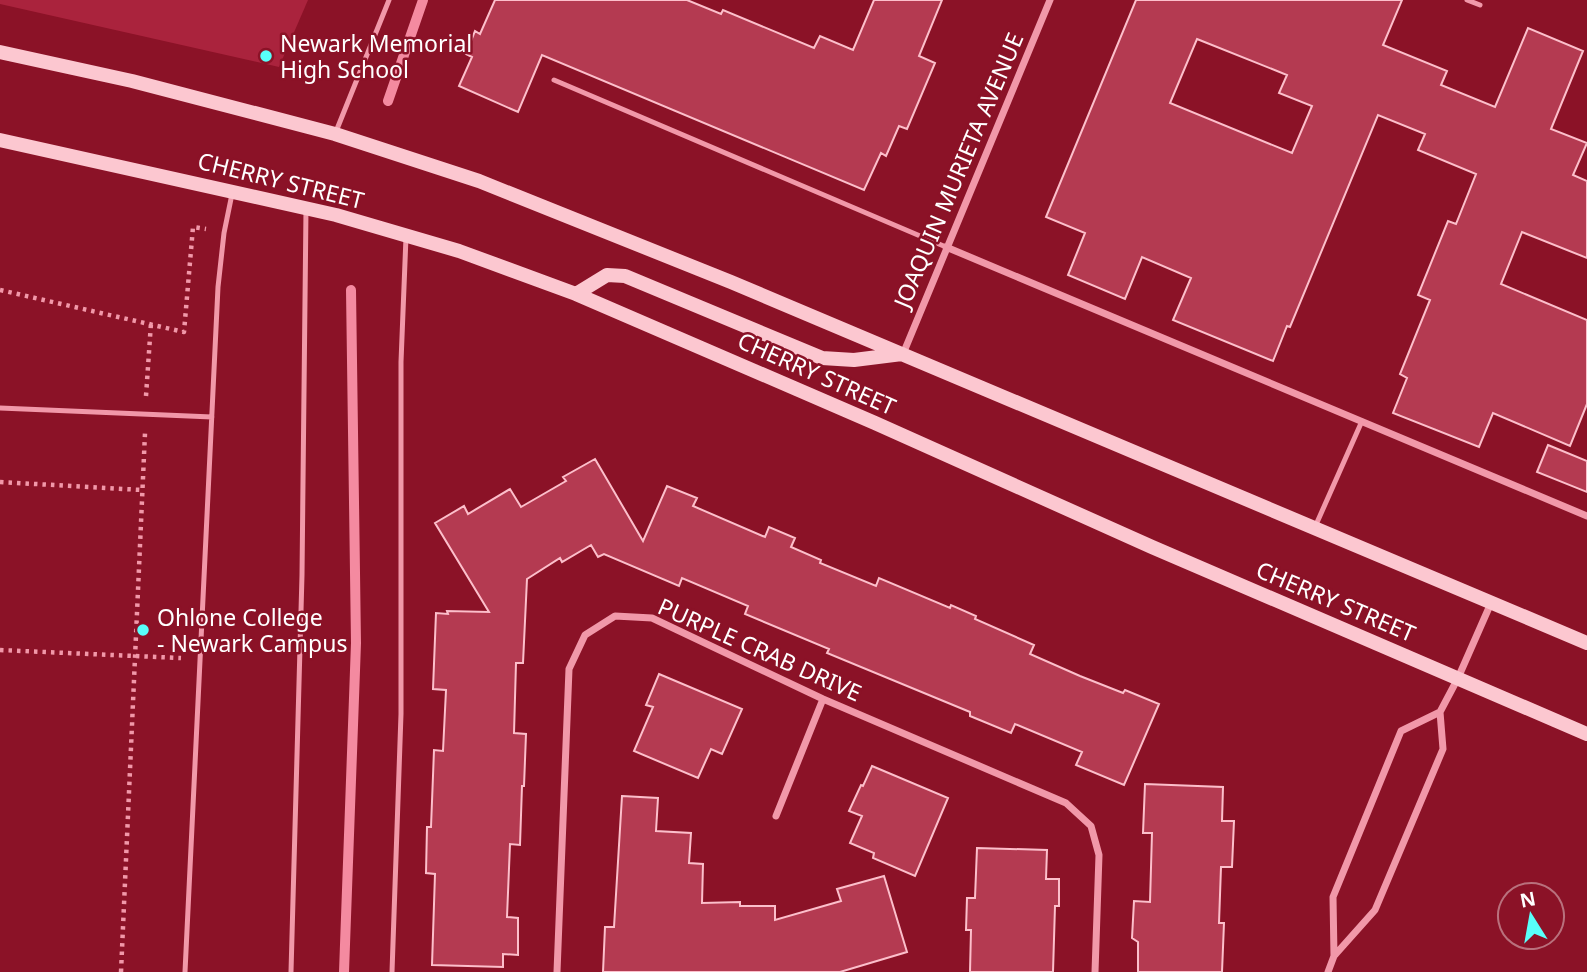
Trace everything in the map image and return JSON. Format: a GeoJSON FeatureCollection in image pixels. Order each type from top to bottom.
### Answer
{"type":"FeatureCollection","features":[{"type":"Feature","properties":{"kind":"main road"},"geometry":{"type":"LineString","coordinates":[[0,52],[132,81],[335,134],[478,181],[614,234],[903,354],[1587,643]]}},
{"type":"Feature","properties":{"kind":"main road","name":"CHERRY STREET"},"geometry":{"type":"LineString","coordinates":[[0,140],[306,209],[459,251],[576,294],[1587,734]]}},
{"type":"Feature","properties":{"kind":"main road"},"geometry":{"type":"LineString","coordinates":[[576,294],[607,275],[625,276],[822,358],[854,360],[903,354]]}},
{"type":"Feature","properties":{"kind":"street","name":"JOAQUIN MURIETA AVENUE"},"geometry":{"type":"LineString","coordinates":[[903,354],[1050,0]]}},
{"type":"Feature","properties":{"kind":"street"},"geometry":{"type":"LineString","coordinates":[[946,247],[1587,516]]}},
{"type":"Feature","properties":{"kind":"street"},"geometry":{"type":"LineString","coordinates":[[1334,956],[1375,911],[1443,749],[1440,712],[1491,603]]}},
{"type":"Feature","properties":{"kind":"street","name":"PURPLE CRAB DRIVE"},"geometry":{"type":"LineString","coordinates":[[557,972],[569,669],[585,635],[615,616],[652,618],[823,699],[1066,803],[1091,826],[1099,855],[1095,972]]}},
{"type":"Feature","properties":{"kind":"street"},"geometry":{"type":"LineString","coordinates":[[776,817],[823,699]]}},
{"type":"Feature","properties":{"kind":"street"},"geometry":{"type":"LineString","coordinates":[[1328,972],[1334,956],[1333,897],[1401,731],[1440,712]]}},
{"type":"Feature","properties":{"kind":"lane"},"geometry":{"type":"LineString","coordinates":[[335,134],[388,0]]}},
{"type":"Feature","properties":{"kind":"lane"},"geometry":{"type":"LineString","coordinates":[[1467,0],[1480,5]]}},
{"type":"Feature","properties":{"kind":"lane"},"geometry":{"type":"LineString","coordinates":[[554,80],[946,247]]}},
{"type":"Feature","properties":{"kind":"lane"},"geometry":{"type":"LineString","coordinates":[[185,972],[218,287],[224,233],[233,191]]}},
{"type":"Feature","properties":{"kind":"lane"},"geometry":{"type":"LineString","coordinates":[[291,972],[302,575],[306,209]]}},
{"type":"Feature","properties":{"kind":"lane"},"geometry":{"type":"LineString","coordinates":[[393,972],[401,714],[401,362],[406,236]]}},
{"type":"Feature","properties":{"kind":"lane"},"geometry":{"type":"LineString","coordinates":[[0,408],[212,417]]}},
{"type":"Feature","properties":{"kind":"lane"},"geometry":{"type":"LineString","coordinates":[[1314,528],[1362,421]]}},
{"type":"Feature","properties":{"kind":"path"},"geometry":{"type":"LineString","coordinates":[[0,290],[184,332],[193,227],[224,233]]}},
{"type":"Feature","properties":{"kind":"path"},"geometry":{"type":"LineString","coordinates":[[0,482],[142,490]]}},
{"type":"Feature","properties":{"kind":"path"},"geometry":{"type":"LineString","coordinates":[[121,972],[141,540]]}},
{"type":"Feature","properties":{"kind":"path"},"geometry":{"type":"LineString","coordinates":[[0,650],[200,659]]}},
{"type":"Feature","properties":{"kind":"shaded area"},"geometry":{"type":"Polygon","coordinates":[[[0,0],[308,0],[279,67],[0,4],[0,0]]]}},
{"type":"Feature","properties":{"kind":"building"},"geometry":{"type":"Polygon","coordinates":[[[495,0],[687,0],[721,14],[723,10],[814,48],[820,36],[853,50],[874,0],[942,0],[919,56],[935,63],[907,129],[899,126],[886,156],[881,153],[864,190],[542,55],[518,112],[459,86],[472,57],[466,54],[475,31],[480,34],[495,0]]]}},
{"type":"Feature","properties":{"kind":"building"},"geometry":{"type":"Polygon","coordinates":[[[1136,0],[1402,0],[1383,45],[1447,71],[1441,85],[1495,107],[1528,28],[1583,51],[1551,129],[1587,143],[1573,175],[1587,181],[1587,258],[1522,232],[1501,284],[1587,320],[1587,404],[1570,446],[1493,413],[1479,447],[1393,413],[1407,378],[1400,374],[1430,300],[1418,295],[1448,221],[1456,224],[1476,174],[1418,150],[1425,134],[1378,115],[1290,327],[1287,326],[1273,361],[1173,320],[1191,278],[1142,257],[1125,299],[1068,275],[1085,233],[1046,217],[1136,0]],[[1197,39],[1170,103],[1292,153],[1312,106],[1279,93],[1287,75],[1197,39]]]}},
{"type":"Feature","properties":{"kind":"building"},"geometry":{"type":"Polygon","coordinates":[[[1548,445],[1587,461],[1587,492],[1537,472],[1548,445]]]}},
{"type":"Feature","properties":{"kind":"building"},"geometry":{"type":"Polygon","coordinates":[[[595,459],[643,541],[667,486],[697,498],[693,506],[765,537],[769,527],[795,538],[791,547],[821,560],[820,563],[876,586],[879,578],[950,608],[951,605],[976,616],[975,619],[1034,645],[1030,654],[1123,693],[1125,690],[1159,704],[1124,785],[1076,765],[1082,752],[1015,724],[1011,733],[970,716],[970,712],[827,653],[829,649],[745,614],[748,606],[682,578],[679,586],[604,554],[598,557],[591,545],[562,562],[560,558],[527,579],[523,663],[516,663],[514,733],[526,734],[524,786],[520,845],[510,844],[507,917],[518,918],[518,955],[503,954],[503,967],[432,965],[435,874],[426,873],[427,827],[431,827],[434,750],[443,751],[446,690],[433,689],[436,613],[489,612],[435,523],[464,506],[468,514],[510,489],[521,507],[566,481],[563,477],[595,459]]]}},
{"type":"Feature","properties":{"kind":"building"},"geometry":{"type":"Polygon","coordinates":[[[659,674],[742,709],[722,754],[711,749],[698,778],[634,751],[653,707],[646,705],[659,674]]]}},
{"type":"Feature","properties":{"kind":"building"},"geometry":{"type":"Polygon","coordinates":[[[872,766],[948,798],[915,876],[873,858],[874,853],[850,843],[862,816],[849,811],[872,766]]]}},
{"type":"Feature","properties":{"kind":"building"},"geometry":{"type":"Polygon","coordinates":[[[1145,784],[1223,787],[1222,821],[1234,821],[1232,867],[1221,867],[1219,923],[1224,923],[1222,972],[1138,972],[1138,942],[1132,938],[1134,901],[1150,902],[1152,833],[1143,833],[1145,784]]]}},
{"type":"Feature","properties":{"kind":"building"},"geometry":{"type":"Polygon","coordinates":[[[622,796],[658,798],[656,831],[691,833],[689,863],[703,864],[702,903],[740,902],[740,906],[775,906],[775,920],[841,901],[837,889],[884,876],[907,952],[840,972],[603,972],[605,927],[614,927],[622,796]]]}},
{"type":"Feature","properties":{"kind":"building"},"geometry":{"type":"Polygon","coordinates":[[[977,848],[1047,850],[1046,879],[1059,879],[1059,906],[1055,906],[1053,972],[970,972],[971,930],[966,930],[967,898],[975,898],[977,848]]]}},
{"type":"Feature","properties":{"kind":"waterway"},"geometry":{"type":"LineString","coordinates":[[388,101],[423,0]]}},
{"type":"Feature","properties":{"kind":"waterway"},"geometry":{"type":"LineString","coordinates":[[344,972],[356,643],[351,290]]}},
{"type":"Feature","properties":{"kind":"place","name":"Newark Memorial High School"},"geometry":{"type":"Point","coordinates":[266,56]}},
{"type":"Feature","properties":{"kind":"place","name":"Ohlone College - Newark Campus"},"geometry":{"type":"Point","coordinates":[143,630]}}]}
